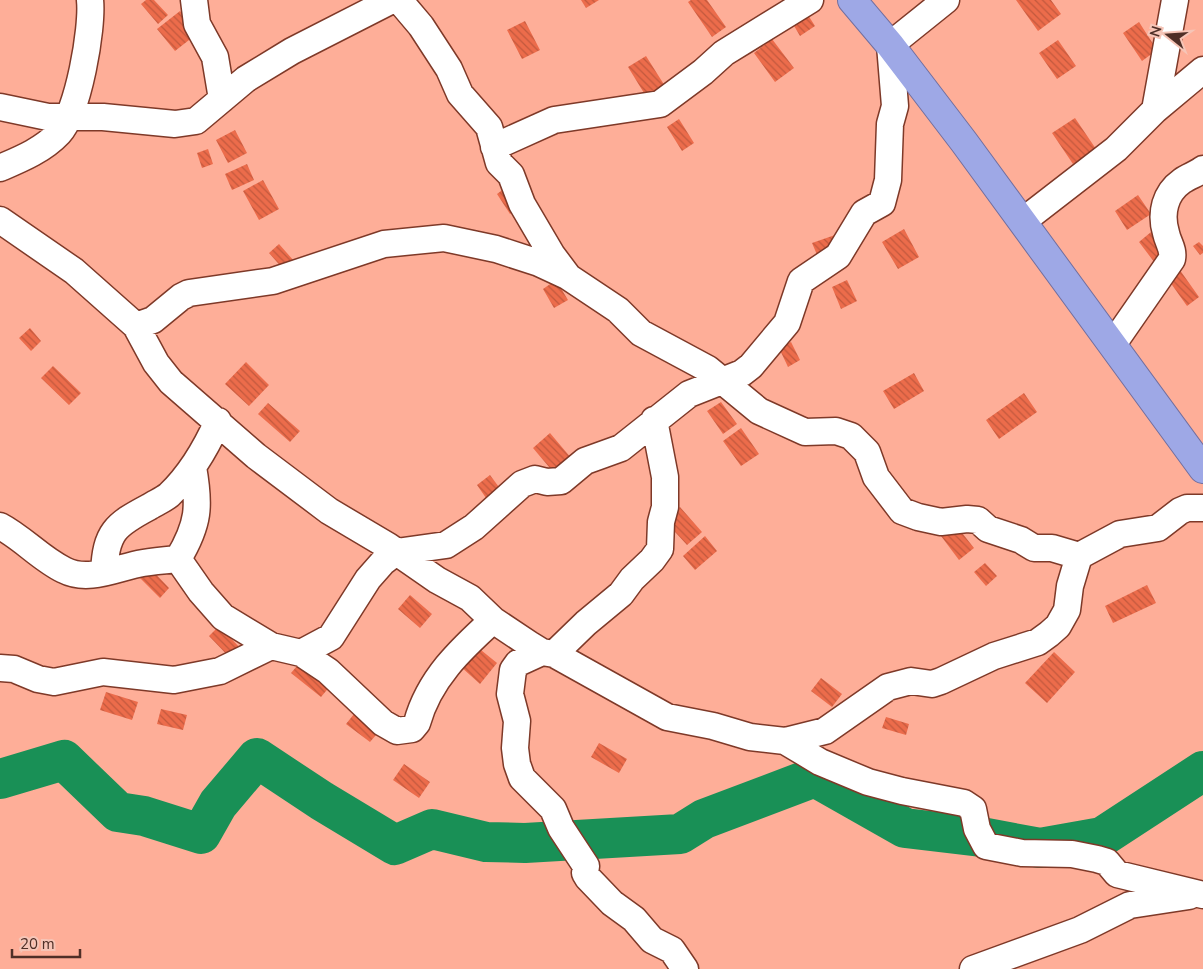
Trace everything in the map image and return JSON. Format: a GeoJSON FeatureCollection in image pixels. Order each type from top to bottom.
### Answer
{"type":"FeatureCollection","features":[{"type":"Feature","properties":{"kind":"highway"},"geometry":{"type":"LineString","coordinates":[[852,0],[890,45],[1022,221],[1114,344],[1203,469]]}},
{"type":"Feature","properties":{"kind":"street"},"geometry":{"type":"LineString","coordinates":[[0,168],[35,152],[60,132],[70,116],[88,45],[90,0]]}},
{"type":"Feature","properties":{"kind":"street"},"geometry":{"type":"LineString","coordinates":[[194,0],[197,24],[215,57],[222,99]]}},
{"type":"Feature","properties":{"kind":"street"},"geometry":{"type":"LineString","coordinates":[[0,107],[48,117],[103,117],[175,124],[202,118],[246,79],[292,51],[392,0]]}},
{"type":"Feature","properties":{"kind":"street"},"geometry":{"type":"LineString","coordinates":[[399,0],[421,26],[449,69],[460,94],[489,127],[499,163],[511,176],[522,204],[552,255],[567,276]]}},
{"type":"Feature","properties":{"kind":"street"},"geometry":{"type":"LineString","coordinates":[[494,147],[554,120],[660,104],[703,72],[724,53],[810,0]]}},
{"type":"Feature","properties":{"kind":"street"},"geometry":{"type":"LineString","coordinates":[[301,653],[331,637],[368,579],[383,562],[396,552],[446,545],[474,527],[522,484],[534,479],[547,482],[561,481],[585,461],[621,448],[689,394],[742,373],[751,366],[787,323],[801,281],[838,256],[864,213],[882,203],[888,180],[890,124],[895,106],[890,45],[946,0]]}},
{"type":"Feature","properties":{"kind":"street"},"geometry":{"type":"LineString","coordinates":[[1155,110],[1175,0]]}},
{"type":"Feature","properties":{"kind":"street"},"geometry":{"type":"LineString","coordinates":[[1022,221],[1116,149],[1155,110],[1203,70]]}},
{"type":"Feature","properties":{"kind":"street"},"geometry":{"type":"LineString","coordinates":[[1114,344],[1172,259],[1173,251],[1164,228],[1163,214],[1167,196],[1182,181],[1203,169]]}},
{"type":"Feature","properties":{"kind":"street"},"geometry":{"type":"LineString","coordinates":[[0,220],[74,271],[136,326],[164,374],[256,456],[329,511],[396,552],[437,580],[470,598],[493,620],[548,653],[667,717],[713,726],[750,737],[785,741],[825,731],[888,688],[911,681],[932,684],[994,656],[1038,642],[1058,626],[1067,610],[1070,586],[1079,556]]}},
{"type":"Feature","properties":{"kind":"street"},"geometry":{"type":"LineString","coordinates":[[136,326],[152,320],[189,293],[273,280],[384,244],[454,238],[539,263],[567,276],[618,310],[641,333],[697,361],[759,411],[805,432],[836,431],[850,436],[866,452],[876,476],[902,511],[918,517],[941,522],[967,519],[978,520],[988,529],[1034,548],[1052,548],[1079,556],[1120,534],[1158,528],[1180,511],[1187,508],[1203,508]]}},
{"type":"Feature","properties":{"kind":"street"},"geometry":{"type":"LineString","coordinates":[[654,420],[665,477],[665,507],[661,522],[660,549],[652,560],[632,579],[622,594],[586,623],[548,653],[518,663],[513,670],[511,680],[512,703],[517,721],[515,748],[522,778],[553,809],[561,828],[586,866],[585,873],[588,878],[612,903],[634,919],[652,940],[672,950],[686,969]]}},
{"type":"Feature","properties":{"kind":"street"},"geometry":{"type":"LineString","coordinates":[[104,572],[105,547],[121,523],[169,495],[193,467],[208,445],[218,421]]}},
{"type":"Feature","properties":{"kind":"street"},"geometry":{"type":"LineString","coordinates":[[178,559],[194,528],[198,511],[198,496],[193,467]]}},
{"type":"Feature","properties":{"kind":"street"},"geometry":{"type":"LineString","coordinates":[[0,526],[17,535],[64,570],[90,576],[143,563],[178,559]]}},
{"type":"Feature","properties":{"kind":"street"},"geometry":{"type":"LineString","coordinates":[[178,559],[201,592],[223,617],[271,646],[301,653],[328,671],[382,723],[397,730],[406,730],[417,724],[426,697],[450,661],[493,620]]}},
{"type":"Feature","properties":{"kind":"street"},"geometry":{"type":"LineString","coordinates":[[0,668],[14,669],[47,682],[77,679],[103,672],[174,680],[220,671],[271,646]]}},
{"type":"Feature","properties":{"kind":"street"},"geometry":{"type":"LineString","coordinates":[[785,741],[820,762],[861,779],[902,791],[964,803],[973,809],[977,829],[986,846],[1022,853],[1072,854],[1097,859],[1107,862],[1117,874],[1202,895]]}},
{"type":"Feature","properties":{"kind":"street"},"geometry":{"type":"LineString","coordinates":[[973,969],[1080,930],[1130,905],[1202,895]]}},
{"type":"Feature","properties":{"kind":"building"},"geometry":{"type":"Polygon","coordinates":[[[146,0],[154,0],[168,15],[158,24],[141,4],[146,0]]]}},
{"type":"Feature","properties":{"kind":"building"},"geometry":{"type":"Polygon","coordinates":[[[581,0],[599,0],[586,8],[581,0]]]}},
{"type":"Feature","properties":{"kind":"building"},"geometry":{"type":"Polygon","coordinates":[[[691,0],[707,0],[726,27],[712,37],[688,2],[691,0]]]}},
{"type":"Feature","properties":{"kind":"building"},"geometry":{"type":"Polygon","coordinates":[[[1016,0],[1051,0],[1061,14],[1038,31],[1016,0]]]}},
{"type":"Feature","properties":{"kind":"building"},"geometry":{"type":"Polygon","coordinates":[[[180,11],[198,33],[175,51],[157,29],[180,11]]]}},
{"type":"Feature","properties":{"kind":"building"},"geometry":{"type":"Polygon","coordinates":[[[808,15],[815,26],[800,36],[793,24],[808,15]]]}},
{"type":"Feature","properties":{"kind":"building"},"geometry":{"type":"Polygon","coordinates":[[[525,21],[540,50],[522,59],[507,30],[525,21]]]}},
{"type":"Feature","properties":{"kind":"building"},"geometry":{"type":"Polygon","coordinates":[[[1139,22],[1157,50],[1142,61],[1123,33],[1139,22]]]}},
{"type":"Feature","properties":{"kind":"building"},"geometry":{"type":"Polygon","coordinates":[[[772,39],[794,68],[775,82],[754,53],[772,39]]]}},
{"type":"Feature","properties":{"kind":"building"},"geometry":{"type":"Polygon","coordinates":[[[1058,40],[1076,66],[1057,79],[1039,53],[1058,40]]]}},
{"type":"Feature","properties":{"kind":"building"},"geometry":{"type":"Polygon","coordinates":[[[646,56],[670,94],[652,106],[628,67],[646,56]]]}},
{"type":"Feature","properties":{"kind":"building"},"geometry":{"type":"Polygon","coordinates":[[[1075,118],[1096,149],[1073,164],[1052,133],[1075,118]]]}},
{"type":"Feature","properties":{"kind":"building"},"geometry":{"type":"Polygon","coordinates":[[[679,119],[694,143],[682,151],[667,127],[679,119]]]}},
{"type":"Feature","properties":{"kind":"building"},"geometry":{"type":"Polygon","coordinates":[[[235,130],[247,153],[228,163],[216,140],[235,130]]]}},
{"type":"Feature","properties":{"kind":"building"},"geometry":{"type":"Polygon","coordinates":[[[208,149],[213,164],[202,168],[197,153],[208,149]]]}},
{"type":"Feature","properties":{"kind":"building"},"geometry":{"type":"Polygon","coordinates":[[[247,164],[254,180],[232,190],[225,174],[247,164]]]}},
{"type":"Feature","properties":{"kind":"building"},"geometry":{"type":"Polygon","coordinates":[[[263,180],[279,209],[259,220],[243,191],[263,180]]]}},
{"type":"Feature","properties":{"kind":"building"},"geometry":{"type":"Polygon","coordinates":[[[505,188],[519,208],[510,214],[497,194],[505,188]]]}},
{"type":"Feature","properties":{"kind":"building"},"geometry":{"type":"Polygon","coordinates":[[[1138,195],[1151,214],[1127,230],[1115,211],[1138,195]]]}},
{"type":"Feature","properties":{"kind":"building"},"geometry":{"type":"Polygon","coordinates":[[[904,229],[919,257],[898,269],[882,242],[904,229]]]}},
{"type":"Feature","properties":{"kind":"building"},"geometry":{"type":"Polygon","coordinates":[[[1151,232],[1170,257],[1158,267],[1139,242],[1151,232]]]}},
{"type":"Feature","properties":{"kind":"building"},"geometry":{"type":"Polygon","coordinates":[[[835,235],[839,250],[818,257],[812,243],[835,235]]]}},
{"type":"Feature","properties":{"kind":"building"},"geometry":{"type":"Polygon","coordinates":[[[1199,242],[1203,246],[1203,253],[1200,255],[1193,246],[1199,242]]]}},
{"type":"Feature","properties":{"kind":"building"},"geometry":{"type":"Polygon","coordinates":[[[279,244],[294,261],[284,270],[269,253],[279,244]]]}},
{"type":"Feature","properties":{"kind":"building"},"geometry":{"type":"Polygon","coordinates":[[[1177,266],[1199,297],[1187,306],[1165,275],[1177,266]]]}},
{"type":"Feature","properties":{"kind":"building"},"geometry":{"type":"Polygon","coordinates":[[[556,280],[568,300],[554,308],[543,289],[556,280]]]}},
{"type":"Feature","properties":{"kind":"building"},"geometry":{"type":"Polygon","coordinates":[[[847,280],[857,301],[841,309],[832,287],[847,280]]]}},
{"type":"Feature","properties":{"kind":"building"},"geometry":{"type":"Polygon","coordinates":[[[30,328],[41,341],[31,351],[19,338],[30,328]]]}},
{"type":"Feature","properties":{"kind":"building"},"geometry":{"type":"Polygon","coordinates":[[[791,342],[800,360],[788,367],[779,348],[791,342]]]}},
{"type":"Feature","properties":{"kind":"building"},"geometry":{"type":"Polygon","coordinates":[[[246,362],[269,385],[249,406],[225,384],[246,362]]]}},
{"type":"Feature","properties":{"kind":"building"},"geometry":{"type":"Polygon","coordinates":[[[53,366],[81,393],[69,405],[41,378],[53,366]]]}},
{"type":"Feature","properties":{"kind":"building"},"geometry":{"type":"Polygon","coordinates":[[[914,373],[924,391],[894,409],[883,391],[914,373]]]}},
{"type":"Feature","properties":{"kind":"building"},"geometry":{"type":"Polygon","coordinates":[[[1024,393],[1037,412],[999,439],[986,420],[1024,393]]]}},
{"type":"Feature","properties":{"kind":"building"},"geometry":{"type":"Polygon","coordinates":[[[721,402],[737,424],[723,434],[707,411],[721,402]]]}},
{"type":"Feature","properties":{"kind":"building"},"geometry":{"type":"Polygon","coordinates":[[[268,403],[300,431],[290,442],[258,414],[268,403]]]}},
{"type":"Feature","properties":{"kind":"building"},"geometry":{"type":"Polygon","coordinates":[[[741,428],[759,454],[741,466],[723,441],[741,428]]]}},
{"type":"Feature","properties":{"kind":"building"},"geometry":{"type":"Polygon","coordinates":[[[550,433],[577,465],[560,480],[533,448],[550,433]]]}},
{"type":"Feature","properties":{"kind":"building"},"geometry":{"type":"Polygon","coordinates":[[[490,475],[507,498],[493,508],[477,485],[490,475]]]}},
{"type":"Feature","properties":{"kind":"building"},"geometry":{"type":"Polygon","coordinates":[[[680,507],[702,532],[687,545],[665,521],[680,507]]]}},
{"type":"Feature","properties":{"kind":"building"},"geometry":{"type":"Polygon","coordinates":[[[955,524],[974,548],[959,560],[941,536],[955,524]]]}},
{"type":"Feature","properties":{"kind":"building"},"geometry":{"type":"Polygon","coordinates":[[[705,536],[717,551],[695,570],[683,556],[705,536]]]}},
{"type":"Feature","properties":{"kind":"building"},"geometry":{"type":"Polygon","coordinates":[[[985,563],[997,576],[986,586],[974,572],[985,563]]]}},
{"type":"Feature","properties":{"kind":"building"},"geometry":{"type":"Polygon","coordinates":[[[148,566],[169,588],[160,598],[138,576],[148,566]]]}},
{"type":"Feature","properties":{"kind":"building"},"geometry":{"type":"Polygon","coordinates":[[[1147,585],[1156,603],[1113,623],[1105,606],[1147,585]]]}},
{"type":"Feature","properties":{"kind":"building"},"geometry":{"type":"Polygon","coordinates":[[[410,595],[432,614],[420,628],[398,609],[410,595]]]}},
{"type":"Feature","properties":{"kind":"building"},"geometry":{"type":"Polygon","coordinates":[[[219,626],[243,651],[233,661],[209,636],[219,626]]]}},
{"type":"Feature","properties":{"kind":"building"},"geometry":{"type":"Polygon","coordinates":[[[476,646],[497,663],[480,684],[460,666],[476,646]]]}},
{"type":"Feature","properties":{"kind":"building"},"geometry":{"type":"Polygon","coordinates":[[[1054,652],[1075,672],[1047,703],[1025,683],[1054,652]]]}},
{"type":"Feature","properties":{"kind":"building"},"geometry":{"type":"Polygon","coordinates":[[[302,660],[331,685],[321,697],[291,673],[302,660]]]}},
{"type":"Feature","properties":{"kind":"building"},"geometry":{"type":"Polygon","coordinates":[[[821,678],[842,694],[832,707],[811,691],[821,678]]]}},
{"type":"Feature","properties":{"kind":"building"},"geometry":{"type":"Polygon","coordinates":[[[106,692],[138,702],[132,720],[100,710],[106,692]]]}},
{"type":"Feature","properties":{"kind":"building"},"geometry":{"type":"Polygon","coordinates":[[[161,709],[187,715],[183,730],[157,724],[161,709]]]}},
{"type":"Feature","properties":{"kind":"building"},"geometry":{"type":"Polygon","coordinates":[[[358,709],[382,728],[370,742],[346,724],[358,709]]]}},
{"type":"Feature","properties":{"kind":"building"},"geometry":{"type":"Polygon","coordinates":[[[886,717],[909,724],[906,735],[882,728],[886,717]]]}},
{"type":"Feature","properties":{"kind":"building"},"geometry":{"type":"Polygon","coordinates":[[[599,743],[627,759],[619,773],[591,757],[599,743]]]}},
{"type":"Feature","properties":{"kind":"building"},"geometry":{"type":"Polygon","coordinates":[[[404,764],[430,782],[419,798],[393,780],[404,764]]]}},
{"type":"Feature","properties":{"kind":"waterway"},"geometry":{"type":"LineString","coordinates":[[0,779],[64,760],[118,812],[144,816],[201,834],[218,804],[257,758],[322,801],[395,845],[432,829],[486,842],[525,843],[680,834],[704,819],[815,777],[905,828],[981,837],[1040,848],[1102,837],[1203,771]]}}]}
